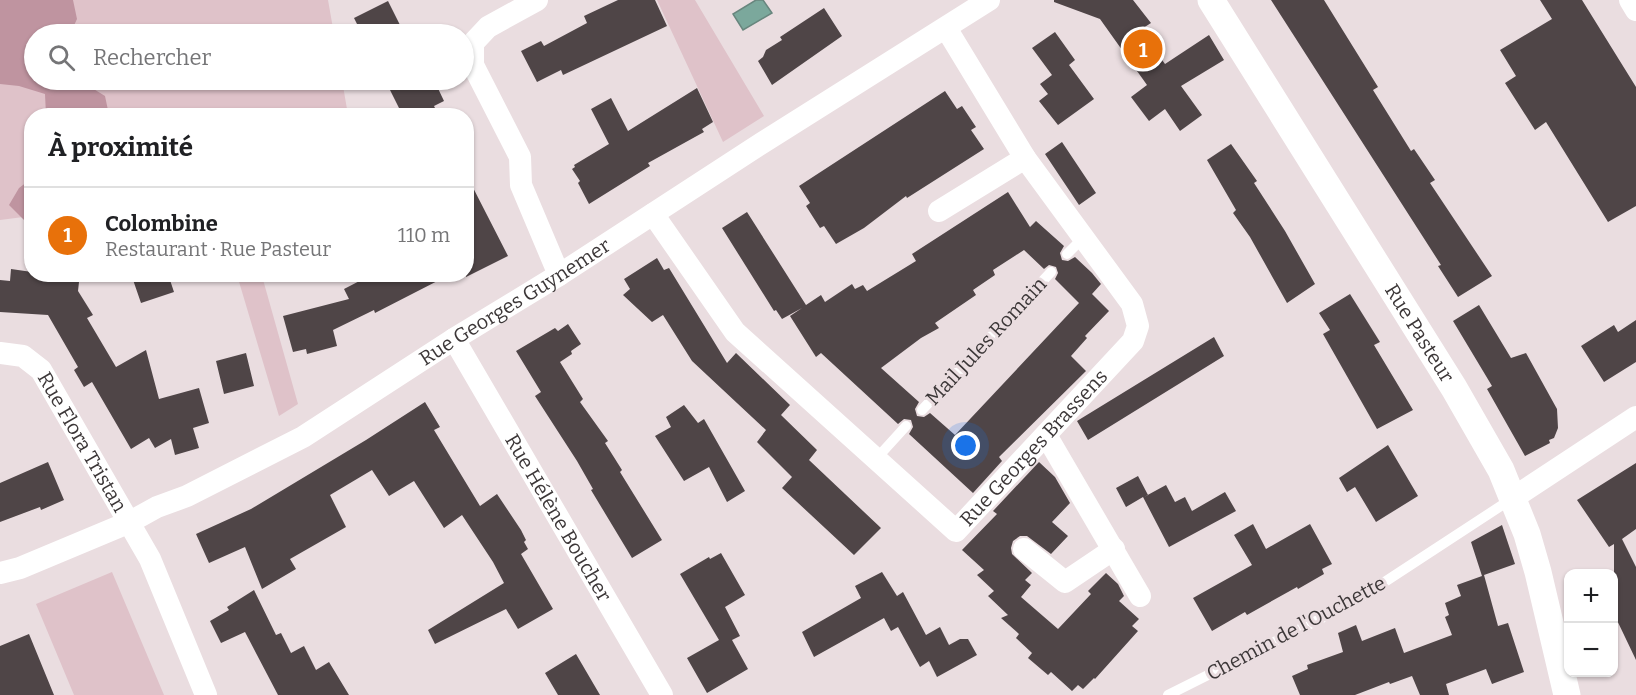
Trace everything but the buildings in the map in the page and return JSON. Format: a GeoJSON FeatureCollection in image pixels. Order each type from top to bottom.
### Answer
{"type":"FeatureCollection","features":[{"type":"Feature","properties":{"kind":"street"},"geometry":{"type":"LineString","coordinates":[[474,41],[488,27],[537,0]]}},
{"type":"Feature","properties":{"kind":"street","name":"Rue Georges Guynemer"},"geometry":{"type":"LineString","coordinates":[[0,582],[10,571],[187,496],[303,437],[989,0]]}},
{"type":"Feature","properties":{"kind":"street","name":"Rue Pasteur"},"geometry":{"type":"LineString","coordinates":[[1211,0],[1454,388],[1501,470],[1538,572],[1567,695]]}},
{"type":"Feature","properties":{"kind":"street"},"geometry":{"type":"LineString","coordinates":[[1630,0],[1636,10]]}},
{"type":"Feature","properties":{"kind":"street","name":"Rue Georges Brassens"},"geometry":{"type":"LineString","coordinates":[[653,214],[735,332],[956,531],[1133,341],[1138,326],[1132,304],[1075,246],[946,28]]}},
{"type":"Feature","properties":{"kind":"street"},"geometry":{"type":"LineString","coordinates":[[474,67],[520,156],[521,185],[559,275]]}},
{"type":"Feature","properties":{"kind":"street"},"geometry":{"type":"LineString","coordinates":[[939,211],[1025,158]]}},
{"type":"Feature","properties":{"kind":"street","name":"Rue Hélène Boucher"},"geometry":{"type":"LineString","coordinates":[[454,339],[662,695]]}},
{"type":"Feature","properties":{"kind":"street","name":"Rue Flora Tristan"},"geometry":{"type":"LineString","coordinates":[[0,353],[22,356],[41,370],[150,559],[207,695]]}},
{"type":"Feature","properties":{"kind":"street"},"geometry":{"type":"LineString","coordinates":[[1513,498],[1636,417]]}},
{"type":"Feature","properties":{"kind":"street"},"geometry":{"type":"LineString","coordinates":[[1046,435],[1140,596]]}},
{"type":"Feature","properties":{"kind":"street"},"geometry":{"type":"LineString","coordinates":[[1024,549],[1065,582],[1114,549]]}},
{"type":"Feature","properties":{"kind":"lane","name":"Mail Jules Romain"},"geometry":{"type":"LineString","coordinates":[[922,410],[1051,272]]}},
{"type":"Feature","properties":{"kind":"lane"},"geometry":{"type":"LineString","coordinates":[[876,459],[906,426]]}},
{"type":"Feature","properties":{"kind":"lane","name":"Chemin de l'Ouchette"},"geometry":{"type":"LineString","coordinates":[[1168,695],[1354,602],[1513,498]]}},
{"type":"Feature","properties":{"kind":"shaded area"},"geometry":{"type":"Polygon","coordinates":[[[0,0],[328,0],[332,24],[24,24],[24,90],[344,90],[347,108],[24,108],[24,217],[0,220],[0,0]]]}},
{"type":"Feature","properties":{"kind":"shaded area"},"geometry":{"type":"Polygon","coordinates":[[[0,0],[73,0],[77,19],[75,24],[24,24],[24,88],[0,84],[0,0]]]}},
{"type":"Feature","properties":{"kind":"shaded area"},"geometry":{"type":"Polygon","coordinates":[[[657,0],[695,0],[764,116],[723,142],[657,0]]]}},
{"type":"Feature","properties":{"kind":"shaded area"},"geometry":{"type":"Polygon","coordinates":[[[756,0],[763,0],[772,13],[743,30],[733,14],[756,0]]]}},
{"type":"Feature","properties":{"kind":"shaded area"},"geometry":{"type":"Polygon","coordinates":[[[32,90],[95,90],[105,96],[108,108],[46,108],[45,94],[32,90]]]}},
{"type":"Feature","properties":{"kind":"shaded area"},"geometry":{"type":"Polygon","coordinates":[[[24,184],[24,220],[9,205],[19,188],[24,184]]]}},
{"type":"Feature","properties":{"kind":"shaded area"},"geometry":{"type":"Polygon","coordinates":[[[239,282],[264,282],[298,404],[279,416],[239,282]]]}},
{"type":"Feature","properties":{"kind":"shaded area"},"geometry":{"type":"Polygon","coordinates":[[[112,572],[164,695],[74,695],[36,604],[112,572]]]}},
{"type":"Feature","properties":{"kind":"place","name":"Colombine"},"geometry":{"type":"Point","coordinates":[1143,49]}}]}
